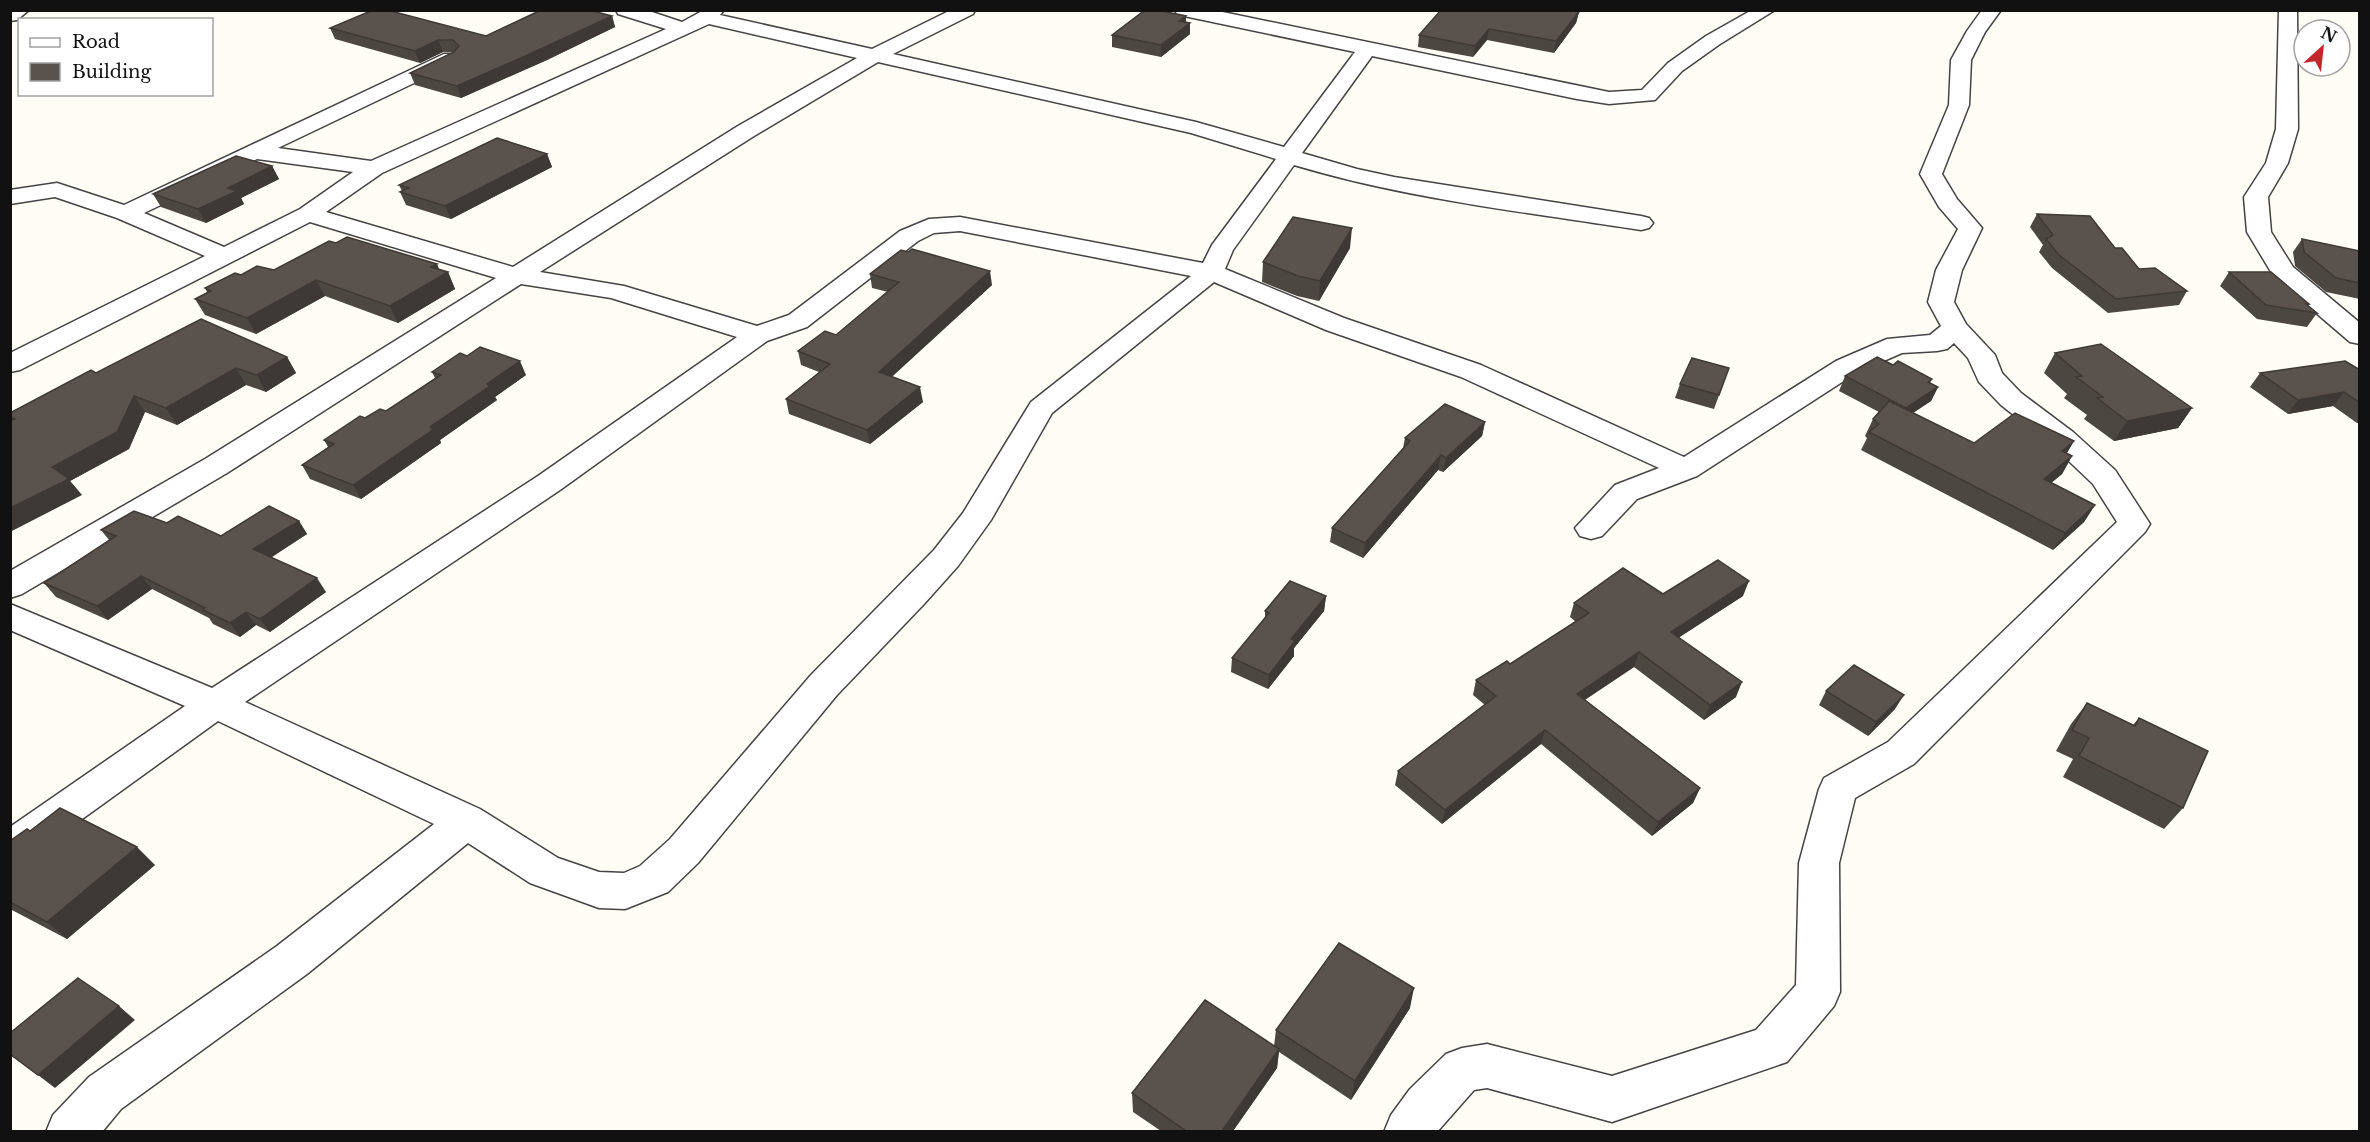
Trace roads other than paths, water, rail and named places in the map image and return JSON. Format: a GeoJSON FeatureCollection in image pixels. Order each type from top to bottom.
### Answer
{"type":"FeatureCollection","features":[{"type":"Feature","properties":{"kind":"street"},"geometry":{"type":"LineString","coordinates":[[10,16],[20,10]]}},
{"type":"Feature","properties":{"kind":"street"},"geometry":{"type":"LineString","coordinates":[[625,10],[682,28]]}},
{"type":"Feature","properties":{"kind":"street"},"geometry":{"type":"LineString","coordinates":[[10,586],[226,460],[662,183],[876,55],[966,10]]}},
{"type":"Feature","properties":{"kind":"street"},"geometry":{"type":"LineString","coordinates":[[1189,11],[1234,15],[1366,50],[1577,93],[1629,98],[1648,96],[1675,68],[1713,40],[1766,10]]}},
{"type":"Feature","properties":{"kind":"street"},"geometry":{"type":"LineString","coordinates":[[1408,1131],[1427,1105],[1462,1070],[1487,1066],[1612,1099],[1771,1047],[1818,992],[1820,863],[1838,789],[1901,753],[2134,524],[2104,477],[2063,439],[2011,399],[1989,376],[1981,355],[1955,328],[1941,302],[1949,270],[1970,228],[1947,202],[1931,174],[1959,105],[1961,60],[1976,31],[1992,10]]}},
{"type":"Feature","properties":{"kind":"street"},"geometry":{"type":"LineString","coordinates":[[2288,10],[2287,129],[2277,163],[2256,197],[2259,232],[2283,272],[2360,336]]}},
{"type":"Feature","properties":{"kind":"street"},"geometry":{"type":"LineString","coordinates":[[10,364],[308,214],[374,168],[711,14],[876,55],[1196,128],[1352,175],[1394,184],[1641,223]]}},
{"type":"Feature","properties":{"kind":"street"},"geometry":{"type":"LineString","coordinates":[[10,616],[215,704],[466,821],[544,871],[599,890],[625,891],[654,879],[684,851],[825,685],[946,558],[975,520],[1041,408],[1211,272],[1221,250],[1366,50]]}},
{"type":"Feature","properties":{"kind":"street"},"geometry":{"type":"LineString","coordinates":[[125,213],[451,58]]}},
{"type":"Feature","properties":{"kind":"street"},"geometry":{"type":"LineString","coordinates":[[256,152],[374,168]]}},
{"type":"Feature","properties":{"kind":"street"},"geometry":{"type":"LineString","coordinates":[[10,196],[57,190],[125,213],[224,255]]}},
{"type":"Feature","properties":{"kind":"street"},"geometry":{"type":"LineString","coordinates":[[308,214],[516,276],[615,291],[758,335]]}},
{"type":"Feature","properties":{"kind":"street"},"geometry":{"type":"LineString","coordinates":[[10,849],[215,704],[549,483],[758,335],[798,321],[909,236],[928,226],[960,225],[1211,272],[1335,324],[1471,370],[1686,470]]}},
{"type":"Feature","properties":{"kind":"street"},"geometry":{"type":"LineString","coordinates":[[1591,528],[1626,492],[1686,470],[1846,367],[1897,345],[1937,343],[1955,328]]}},
{"type":"Feature","properties":{"kind":"street"},"geometry":{"type":"LineString","coordinates":[[70,1131],[105,1093],[292,960],[466,821]]}}]}
